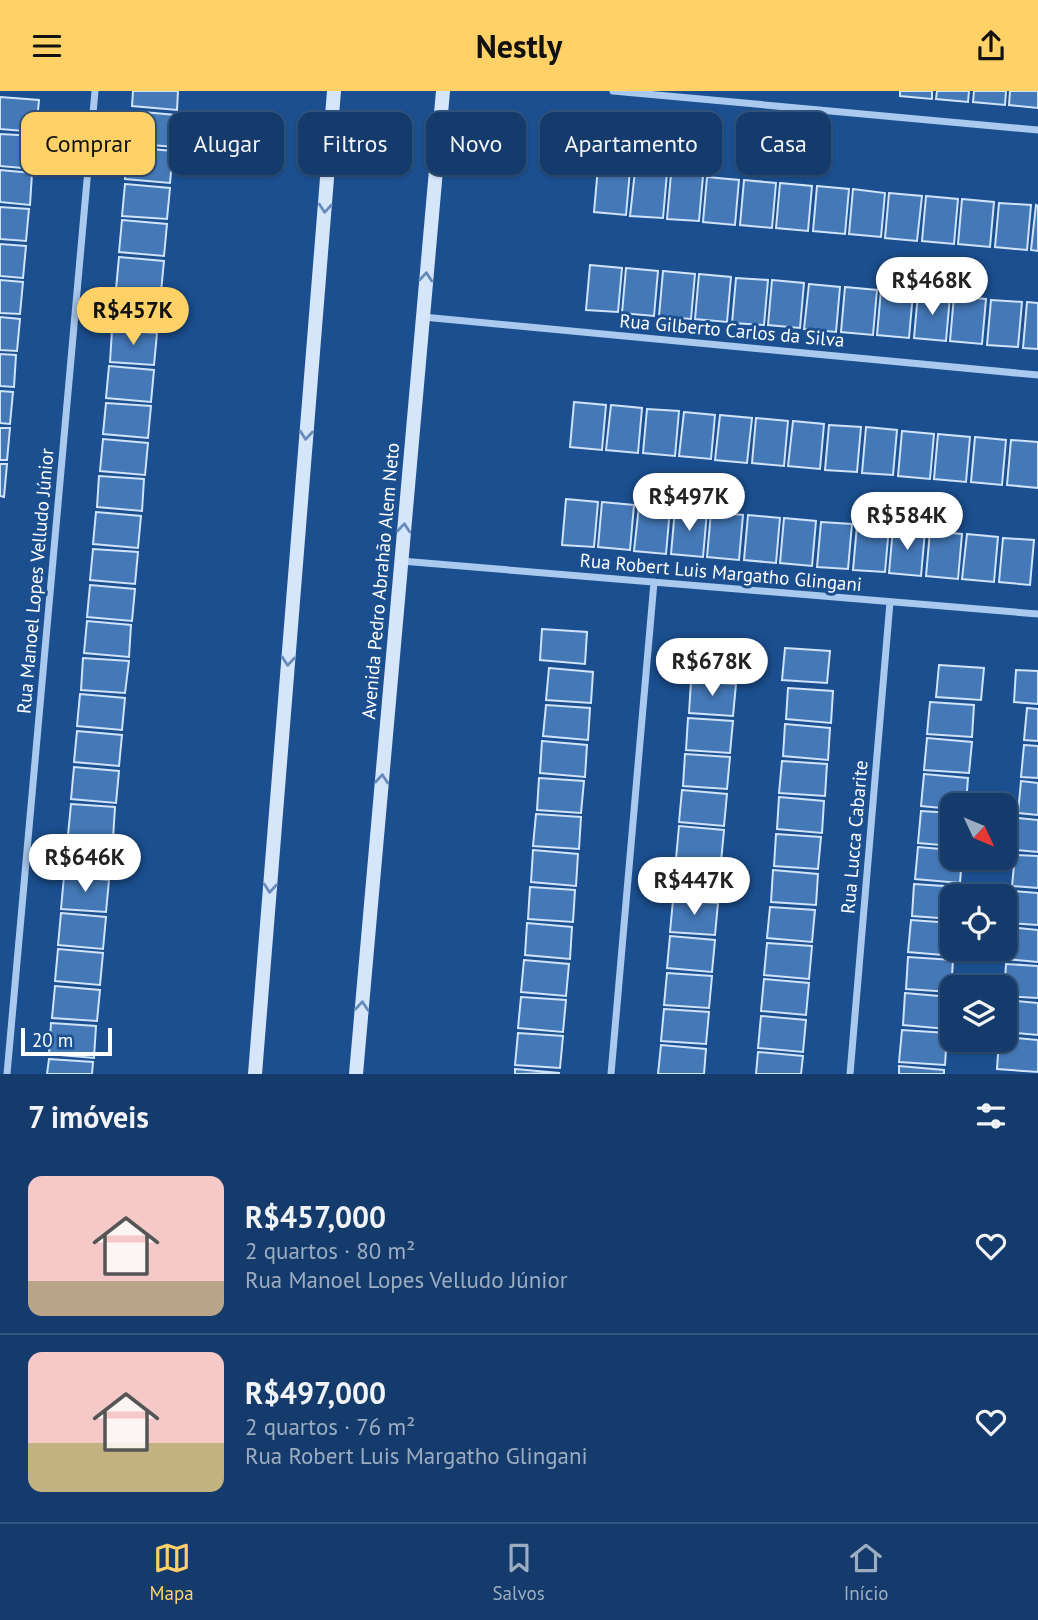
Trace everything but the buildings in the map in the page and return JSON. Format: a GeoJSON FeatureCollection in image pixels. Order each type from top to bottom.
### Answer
{"type":"FeatureCollection","features":[{"type":"Feature","properties":{"kind":"street","name":"Rua Manoel Lopes Velludo Júnior"},"geometry":{"type":"LineString","coordinates":[[7,1074],[94,91]]}},
{"type":"Feature","properties":{"kind":"street"},"geometry":{"type":"LineString","coordinates":[[255,1074],[334,91]]}},
{"type":"Feature","properties":{"kind":"street","name":"Avenida Pedro Abrahão Alem Neto"},"geometry":{"type":"LineString","coordinates":[[356,1074],[443,91]]}},
{"type":"Feature","properties":{"kind":"street"},"geometry":{"type":"LineString","coordinates":[[613,91],[1038,130]]}},
{"type":"Feature","properties":{"kind":"street","name":"Rua Gilberto Carlos da Silva"},"geometry":{"type":"LineString","coordinates":[[423,317],[1038,375]]}},
{"type":"Feature","properties":{"kind":"street","name":"Rua Robert Luis Margatho Glingani"},"geometry":{"type":"LineString","coordinates":[[401,561],[1038,614]]}},
{"type":"Feature","properties":{"kind":"street"},"geometry":{"type":"LineString","coordinates":[[611,1074],[654,582]]}},
{"type":"Feature","properties":{"kind":"street","name":"Rua Lucca Cabarite"},"geometry":{"type":"LineString","coordinates":[[850,1074],[890,602]]}}]}
